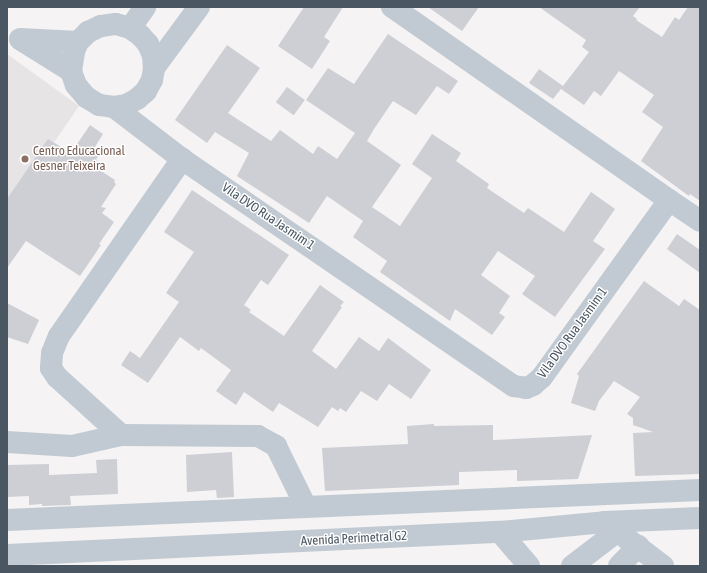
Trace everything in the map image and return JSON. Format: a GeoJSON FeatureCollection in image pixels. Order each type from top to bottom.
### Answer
{"type":"FeatureCollection","features":[{"type":"Feature","properties":{"kind":"street"},"geometry":{"type":"LineString","coordinates":[[130,28],[145,7]]}},
{"type":"Feature","properties":{"kind":"street"},"geometry":{"type":"LineString","coordinates":[[154,68],[198,7]]}},
{"type":"Feature","properties":{"kind":"street"},"geometry":{"type":"LineString","coordinates":[[392,7],[700,221]]}},
{"type":"Feature","properties":{"kind":"street"},"geometry":{"type":"LineString","coordinates":[[116,24],[130,28],[140,35],[148,44],[153,55],[154,68],[152,80],[146,91],[137,99],[126,105],[114,107],[99,105],[86,97],[76,85],[71,71],[74,51],[78,42],[88,32],[101,26],[116,24]]}},
{"type":"Feature","properties":{"kind":"street"},"geometry":{"type":"LineString","coordinates":[[13,35],[78,42]]}},
{"type":"Feature","properties":{"kind":"street"},"geometry":{"type":"LineString","coordinates":[[13,35],[71,71]]}},
{"type":"Feature","properties":{"kind":"street","name":"Vila DVO Rua Jasmim 1"},"geometry":{"type":"LineString","coordinates":[[114,107],[182,159],[514,386],[526,388],[533,385],[542,377],[669,200]]}},
{"type":"Feature","properties":{"kind":"street"},"geometry":{"type":"LineString","coordinates":[[121,435],[57,377],[51,368],[52,353],[59,336],[182,159]]}},
{"type":"Feature","properties":{"kind":"street"},"geometry":{"type":"LineString","coordinates":[[7,442],[72,446],[121,435],[258,436],[276,446],[306,507]]}},
{"type":"Feature","properties":{"kind":"street"},"geometry":{"type":"LineString","coordinates":[[7,520],[700,490]]}},
{"type":"Feature","properties":{"kind":"street"},"geometry":{"type":"LineString","coordinates":[[7,546],[700,510]]}},
{"type":"Feature","properties":{"kind":"street","name":"Avenida Perimetral G2"},"geometry":{"type":"LineString","coordinates":[[7,555],[612,527],[700,518]]}},
{"type":"Feature","properties":{"kind":"street"},"geometry":{"type":"LineString","coordinates":[[572,566],[612,527],[663,566]]}},
{"type":"Feature","properties":{"kind":"street"},"geometry":{"type":"LineString","coordinates":[[500,532],[529,566]]}},
{"type":"Feature","properties":{"kind":"street"},"geometry":{"type":"LineString","coordinates":[[619,566],[638,546]]}},
{"type":"Feature","properties":{"kind":"shaded area","name":"Centro Educacional Gesner Teixeira"},"geometry":{"type":"Polygon","coordinates":[[[7,54],[79,106],[7,211],[7,54]]]}},
{"type":"Feature","properties":{"kind":"building"},"geometry":{"type":"Polygon","coordinates":[[[304,7],[343,7],[324,37],[330,41],[312,69],[278,46],[304,7]]]}},
{"type":"Feature","properties":{"kind":"building"},"geometry":{"type":"Polygon","coordinates":[[[428,7],[479,7],[462,31],[428,7]]]}},
{"type":"Feature","properties":{"kind":"building"},"geometry":{"type":"Polygon","coordinates":[[[539,7],[640,7],[633,16],[637,19],[636,20],[662,37],[675,17],[679,20],[688,7],[700,7],[700,201],[690,194],[689,196],[641,161],[663,127],[642,112],[654,95],[619,71],[601,96],[594,91],[584,105],[561,89],[553,99],[529,83],[539,69],[563,86],[589,52],[582,47],[586,40],[539,7]]]}},
{"type":"Feature","properties":{"kind":"building"},"geometry":{"type":"Polygon","coordinates":[[[388,34],[458,81],[449,94],[437,86],[416,115],[393,101],[367,141],[401,165],[372,207],[400,226],[432,178],[412,164],[432,134],[461,153],[456,161],[489,184],[487,188],[524,213],[528,208],[564,232],[591,192],[615,209],[593,241],[605,249],[555,317],[522,294],[535,276],[498,251],[481,275],[510,296],[499,313],[505,317],[492,335],[455,309],[450,321],[380,272],[387,261],[353,237],[363,221],[327,196],[309,223],[237,176],[249,153],[215,132],[207,143],[175,120],[227,45],[260,68],[228,113],[271,141],[280,130],[313,154],[318,146],[337,159],[355,133],[306,100],[328,68],[354,84],[388,34]]]}},
{"type":"Feature","properties":{"kind":"building"},"geometry":{"type":"Polygon","coordinates":[[[287,87],[305,100],[294,115],[276,102],[287,87]]]}},
{"type":"Feature","properties":{"kind":"building"},"geometry":{"type":"Polygon","coordinates":[[[90,125],[103,134],[93,150],[99,154],[96,160],[99,162],[95,167],[115,180],[114,182],[116,184],[101,207],[106,208],[102,213],[114,222],[99,244],[101,245],[80,276],[26,241],[7,268],[7,199],[48,139],[71,153],[90,125]]]}},
{"type":"Feature","properties":{"kind":"building"},"geometry":{"type":"Polygon","coordinates":[[[192,190],[289,255],[268,285],[261,280],[244,305],[251,310],[249,312],[284,336],[320,285],[344,302],[312,351],[336,369],[359,337],[379,351],[388,338],[431,370],[411,399],[389,384],[377,401],[361,391],[346,412],[340,408],[338,411],[332,407],[318,427],[279,403],[273,412],[244,392],[236,405],[216,391],[231,370],[201,348],[199,351],[180,337],[148,383],[121,365],[130,351],[140,358],[179,302],[166,293],[194,252],[164,232],[192,190]]]}},
{"type":"Feature","properties":{"kind":"building"},"geometry":{"type":"Polygon","coordinates":[[[677,234],[700,250],[700,273],[667,249],[677,234]]]}},
{"type":"Feature","properties":{"kind":"building"},"geometry":{"type":"Polygon","coordinates":[[[644,281],[679,306],[684,299],[700,310],[700,474],[635,476],[633,433],[653,432],[633,425],[633,418],[627,414],[640,397],[614,381],[599,401],[595,411],[571,403],[579,376],[577,374],[644,281]]]}},
{"type":"Feature","properties":{"kind":"building"},"geometry":{"type":"Polygon","coordinates":[[[7,303],[39,320],[28,344],[7,337],[7,303]]]}},
{"type":"Feature","properties":{"kind":"building"},"geometry":{"type":"Polygon","coordinates":[[[434,424],[434,426],[493,425],[493,440],[592,435],[578,479],[517,481],[517,470],[459,472],[459,485],[325,491],[322,448],[408,444],[407,426],[434,424]]]}},
{"type":"Feature","properties":{"kind":"building"},"geometry":{"type":"Polygon","coordinates":[[[232,452],[234,497],[217,498],[216,490],[187,492],[186,455],[232,452]]]}},
{"type":"Feature","properties":{"kind":"building"},"geometry":{"type":"Polygon","coordinates":[[[117,459],[118,494],[70,496],[71,505],[42,506],[42,504],[29,505],[29,496],[7,497],[7,465],[49,464],[49,475],[97,473],[96,460],[117,459]]]}},
{"type":"Feature","properties":{"kind":"place","name":"Centro Educacional Gesner Teixeira"},"geometry":{"type":"Point","coordinates":[25,159]}}]}
